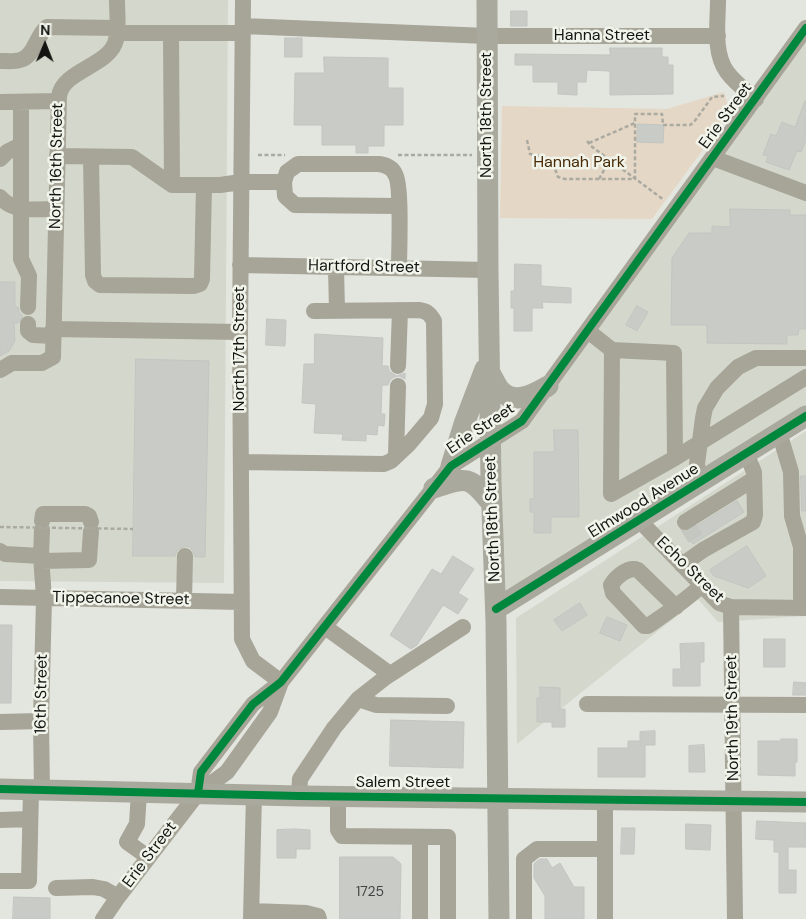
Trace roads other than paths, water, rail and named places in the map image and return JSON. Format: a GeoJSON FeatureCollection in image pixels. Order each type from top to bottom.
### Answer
{"type":"FeatureCollection","features":[{"type":"Feature","properties":{"kind":"main road","name":"North 18th Street"},"geometry":{"type":"LineString","coordinates":[[487,0],[488,270],[492,504],[496,608],[500,919]]}},
{"type":"Feature","properties":{"kind":"main road"},"geometry":{"type":"LineString","coordinates":[[490,364],[501,391],[511,396],[522,398],[531,396],[548,386]]}},
{"type":"Feature","properties":{"kind":"main road"},"geometry":{"type":"LineString","coordinates":[[451,466],[464,424],[490,364]]}},
{"type":"Feature","properties":{"kind":"main road","name":"Elmwood Avenue"},"geometry":{"type":"LineString","coordinates":[[496,608],[806,416]]}},
{"type":"Feature","properties":{"kind":"main road"},"geometry":{"type":"LineString","coordinates":[[434,488],[456,480],[465,480],[477,485],[492,504]]}},
{"type":"Feature","properties":{"kind":"main road","name":"Salem Street"},"geometry":{"type":"LineString","coordinates":[[0,790],[299,796],[806,802]]}},
{"type":"Feature","properties":{"kind":"street"},"geometry":{"type":"LineString","coordinates":[[116,0],[117,30]]}},
{"type":"Feature","properties":{"kind":"street","name":"North 17th Street"},"geometry":{"type":"LineString","coordinates":[[243,0],[240,265],[242,639],[253,661],[281,682]]}},
{"type":"Feature","properties":{"kind":"street"},"geometry":{"type":"LineString","coordinates":[[718,0],[720,55],[727,72],[756,99]]}},
{"type":"Feature","properties":{"kind":"street","name":"Hanna Street"},"geometry":{"type":"LineString","coordinates":[[0,61],[19,61],[26,58],[41,32],[47,27],[171,33],[242,29],[486,36],[718,36]]}},
{"type":"Feature","properties":{"kind":"street","name":"Erie Street"},"geometry":{"type":"LineString","coordinates":[[103,919],[198,793],[201,772],[253,704],[281,682],[451,466],[522,421],[806,28]]}},
{"type":"Feature","properties":{"kind":"street","name":"North 16th Street"},"geometry":{"type":"LineString","coordinates":[[0,370],[12,362],[42,363],[53,357],[58,101],[60,90],[63,85],[110,51],[116,40],[117,30]]}},
{"type":"Feature","properties":{"kind":"street"},"geometry":{"type":"LineString","coordinates":[[171,33],[172,185]]}},
{"type":"Feature","properties":{"kind":"street"},"geometry":{"type":"LineString","coordinates":[[0,102],[58,101]]}},
{"type":"Feature","properties":{"kind":"street"},"geometry":{"type":"LineString","coordinates":[[21,102],[22,259],[29,276],[28,307]]}},
{"type":"Feature","properties":{"kind":"street"},"geometry":{"type":"LineString","coordinates":[[0,159],[7,152],[21,145]]}},
{"type":"Feature","properties":{"kind":"street"},"geometry":{"type":"LineString","coordinates":[[57,156],[132,157],[172,185],[284,182]]}},
{"type":"Feature","properties":{"kind":"street"},"geometry":{"type":"LineString","coordinates":[[91,157],[93,275],[95,281],[100,286],[194,286],[200,284],[202,279],[204,185]]}},
{"type":"Feature","properties":{"kind":"street"},"geometry":{"type":"LineString","coordinates":[[713,158],[806,193]]}},
{"type":"Feature","properties":{"kind":"street"},"geometry":{"type":"LineString","coordinates":[[399,206],[295,205],[285,196],[284,182],[287,172],[298,164],[379,164],[386,165],[392,169],[398,179],[399,206],[400,268]]}},
{"type":"Feature","properties":{"kind":"street"},"geometry":{"type":"LineString","coordinates":[[0,196],[11,206],[56,209]]}},
{"type":"Feature","properties":{"kind":"street","name":"Hartford Street"},"geometry":{"type":"LineString","coordinates":[[240,265],[488,270]]}},
{"type":"Feature","properties":{"kind":"street"},"geometry":{"type":"LineString","coordinates":[[336,267],[336,311]]}},
{"type":"Feature","properties":{"kind":"street"},"geometry":{"type":"LineString","coordinates":[[29,276],[55,276]]}},
{"type":"Feature","properties":{"kind":"street"},"geometry":{"type":"LineString","coordinates":[[398,366],[400,310]]}},
{"type":"Feature","properties":{"kind":"street"},"geometry":{"type":"LineString","coordinates":[[241,462],[384,464],[391,461],[431,418],[435,404],[434,321],[431,314],[425,311],[400,310],[314,311]]}},
{"type":"Feature","properties":{"kind":"street"},"geometry":{"type":"LineString","coordinates":[[28,324],[28,331],[33,336],[53,333],[240,332]]}},
{"type":"Feature","properties":{"kind":"street"},"geometry":{"type":"LineString","coordinates":[[588,331],[612,350],[674,353],[675,458]]}},
{"type":"Feature","properties":{"kind":"street"},"geometry":{"type":"LineString","coordinates":[[612,350],[611,494],[675,458],[806,377]]}},
{"type":"Feature","properties":{"kind":"street"},"geometry":{"type":"LineString","coordinates":[[700,482],[697,464],[705,408],[717,388],[738,367],[756,358],[806,358]]}},
{"type":"Feature","properties":{"kind":"street"},"geometry":{"type":"LineString","coordinates":[[396,456],[398,386]]}},
{"type":"Feature","properties":{"kind":"street"},"geometry":{"type":"LineString","coordinates":[[780,432],[791,472],[792,516],[801,546],[804,608]]}},
{"type":"Feature","properties":{"kind":"street"},"geometry":{"type":"LineString","coordinates":[[682,565],[700,546],[753,522],[755,515],[754,472],[746,453]]}},
{"type":"Feature","properties":{"kind":"street"},"geometry":{"type":"LineString","coordinates":[[670,501],[686,523],[754,479]]}},
{"type":"Feature","properties":{"kind":"street","name":"16th Street"},"geometry":{"type":"LineString","coordinates":[[0,881],[29,881],[30,819],[36,790],[41,721],[44,598],[41,558],[43,514],[85,514],[89,516],[91,526],[89,560],[41,558]]}},
{"type":"Feature","properties":{"kind":"street","name":"Echo Street"},"geometry":{"type":"LineString","coordinates":[[639,520],[719,603],[731,607],[804,608]]}},
{"type":"Feature","properties":{"kind":"street"},"geometry":{"type":"LineString","coordinates":[[0,551],[5,554],[41,558]]}},
{"type":"Feature","properties":{"kind":"street"},"geometry":{"type":"LineString","coordinates":[[184,601],[185,556]]}},
{"type":"Feature","properties":{"kind":"street"},"geometry":{"type":"LineString","coordinates":[[676,607],[701,586]]}},
{"type":"Feature","properties":{"kind":"street","name":"Tippecanoe Street"},"geometry":{"type":"LineString","coordinates":[[0,597],[241,602]]}},
{"type":"Feature","properties":{"kind":"street","name":"North 19th Street"},"geometry":{"type":"LineString","coordinates":[[731,607],[735,919]]}},
{"type":"Feature","properties":{"kind":"street"},"geometry":{"type":"LineString","coordinates":[[324,627],[390,674]]}},
{"type":"Feature","properties":{"kind":"street"},"geometry":{"type":"LineString","coordinates":[[299,796],[300,779],[334,728],[358,699],[390,674],[463,627]]}},
{"type":"Feature","properties":{"kind":"street"},"geometry":{"type":"LineString","coordinates":[[358,699],[376,705],[447,706]]}},
{"type":"Feature","properties":{"kind":"street"},"geometry":{"type":"LineString","coordinates":[[587,704],[806,705]]}},
{"type":"Feature","properties":{"kind":"street"},"geometry":{"type":"LineString","coordinates":[[0,722],[41,721]]}},
{"type":"Feature","properties":{"kind":"street"},"geometry":{"type":"LineString","coordinates":[[139,792],[137,824],[127,842],[148,857]]}},
{"type":"Feature","properties":{"kind":"street"},"geometry":{"type":"LineString","coordinates":[[254,794],[252,915],[306,913],[318,917]]}},
{"type":"Feature","properties":{"kind":"street"},"geometry":{"type":"LineString","coordinates":[[338,796],[338,830],[342,836],[448,837],[448,919]]}},
{"type":"Feature","properties":{"kind":"street"},"geometry":{"type":"LineString","coordinates":[[605,799],[605,919]]}},
{"type":"Feature","properties":{"kind":"street"},"geometry":{"type":"LineString","coordinates":[[0,820],[30,819]]}},
{"type":"Feature","properties":{"kind":"street"},"geometry":{"type":"LineString","coordinates":[[420,837],[420,919]]}},
{"type":"Feature","properties":{"kind":"street"},"geometry":{"type":"LineString","coordinates":[[524,919],[524,858],[537,849],[605,849]]}},
{"type":"Feature","properties":{"kind":"street"},"geometry":{"type":"LineString","coordinates":[[56,888],[104,889],[118,897]]}},
{"type":"Feature","properties":{"kind":"tunnel"},"geometry":{"type":"LineString","coordinates":[[687,525],[697,541]]}},
{"type":"Feature","properties":{"kind":"park label","name":"Hannah Park"},"geometry":{"type":"Point","coordinates":[579,163]}}]}
